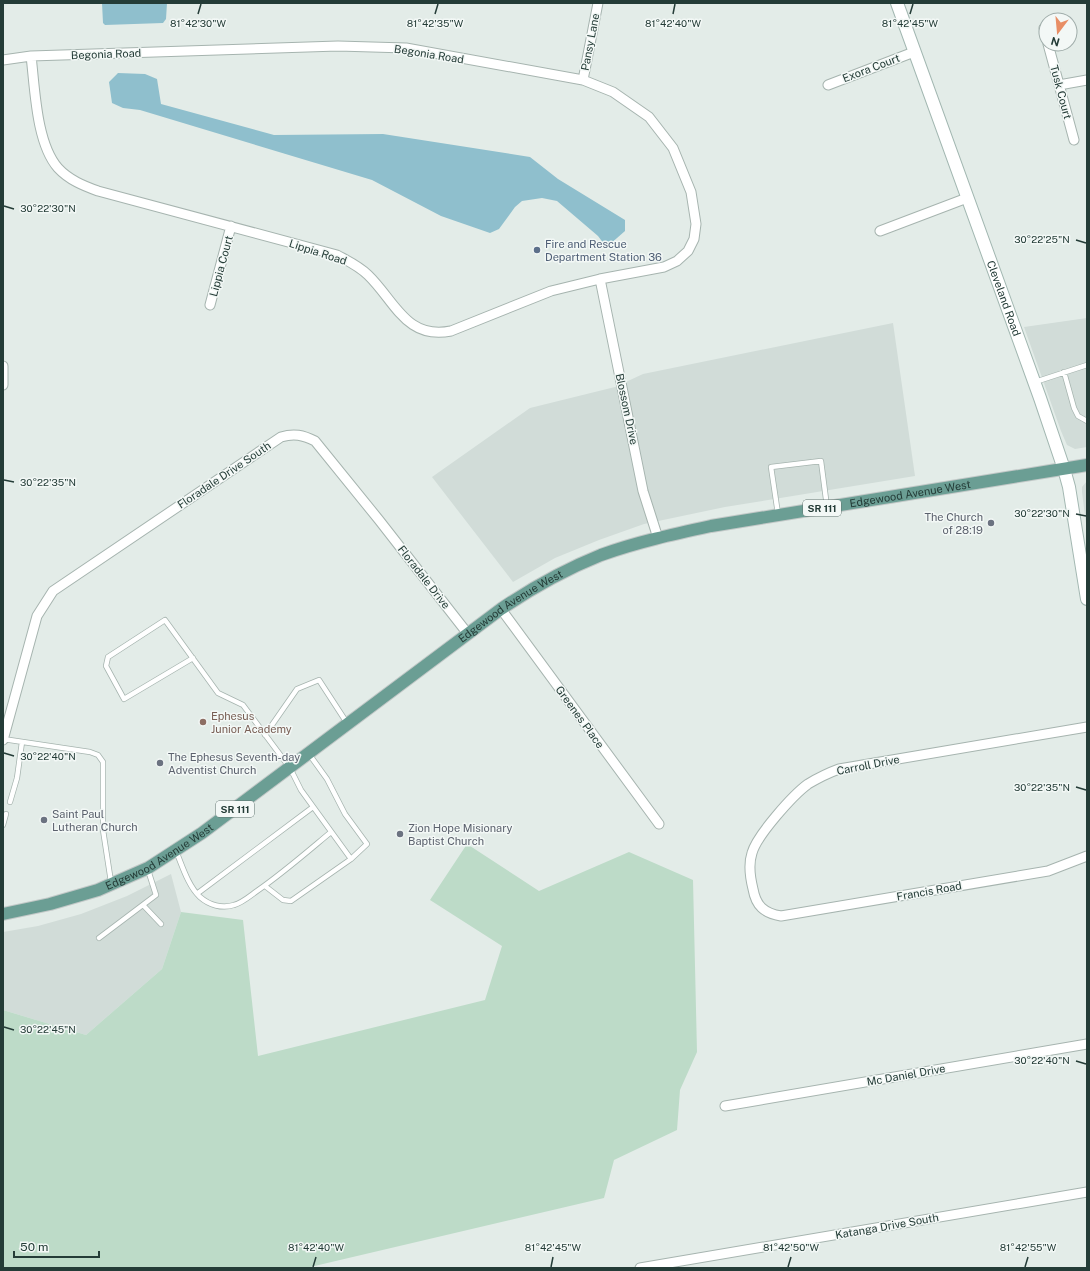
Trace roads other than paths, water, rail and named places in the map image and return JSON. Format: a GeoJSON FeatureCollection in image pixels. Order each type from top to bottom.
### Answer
{"type":"FeatureCollection","features":[{"type":"Feature","properties":{"kind":"main road","name":"Edgewood Avenue West"},"geometry":{"type":"LineString","coordinates":[[3,914],[50,904],[111,884],[148,868],[202,833],[501,609],[544,582],[600,556],[658,538],[711,526],[1087,465]]}},
{"type":"Feature","properties":{"kind":"street","name":"Pansy Lane"},"geometry":{"type":"LineString","coordinates":[[583,80],[598,3]]}},
{"type":"Feature","properties":{"kind":"street","name":"Cleveland Road"},"geometry":{"type":"LineString","coordinates":[[897,3],[1064,469],[1083,555],[1087,599]]}},
{"type":"Feature","properties":{"kind":"street","name":"Begonia Road"},"geometry":{"type":"LineString","coordinates":[[3,60],[31,56],[338,46],[406,48],[583,80],[613,92],[649,117],[672,148],[691,192],[696,224],[694,239],[688,251]]}},
{"type":"Feature","properties":{"kind":"street","name":"Exora Court"},"geometry":{"type":"LineString","coordinates":[[828,85],[914,52]]}},
{"type":"Feature","properties":{"kind":"street","name":"Tusk Court"},"geometry":{"type":"LineString","coordinates":[[1050,52],[1074,140]]}},
{"type":"Feature","properties":{"kind":"street","name":"Lippia Road"},"geometry":{"type":"LineString","coordinates":[[31,56],[40,127],[47,149],[58,168],[78,183],[98,191],[337,255],[353,263],[368,274],[402,316],[413,326],[426,332],[439,333],[451,331],[551,291],[600,279],[664,267],[676,261],[688,251]]}},
{"type":"Feature","properties":{"kind":"street"},"geometry":{"type":"LineString","coordinates":[[1059,85],[1087,80]]}},
{"type":"Feature","properties":{"kind":"street"},"geometry":{"type":"LineString","coordinates":[[880,232],[967,198]]}},
{"type":"Feature","properties":{"kind":"street","name":"Lippia Court"},"geometry":{"type":"LineString","coordinates":[[210,305],[231,226]]}},
{"type":"Feature","properties":{"kind":"street","name":"Blossom Drive"},"geometry":{"type":"LineString","coordinates":[[600,279],[643,491],[658,538]]}},
{"type":"Feature","properties":{"kind":"street"},"geometry":{"type":"LineString","coordinates":[[3,366],[3,385]]}},
{"type":"Feature","properties":{"kind":"street","name":"Floradale Drive South"},"geometry":{"type":"LineString","coordinates":[[3,739],[37,616],[53,591],[281,436],[290,434],[307,437],[314,442],[379,520]]}},
{"type":"Feature","properties":{"kind":"street","name":"Floradale Drive"},"geometry":{"type":"LineString","coordinates":[[379,520],[468,634]]}},
{"type":"Feature","properties":{"kind":"street","name":"Greenes Place"},"geometry":{"type":"LineString","coordinates":[[501,609],[659,824]]}},
{"type":"Feature","properties":{"kind":"street","name":"Carroll Drive"},"geometry":{"type":"LineString","coordinates":[[770,914],[761,908],[755,900],[750,875],[752,852],[758,840],[793,798],[823,775],[839,769],[1087,727]]}},
{"type":"Feature","properties":{"kind":"street","name":"Francis Road"},"geometry":{"type":"LineString","coordinates":[[770,914],[781,916],[792,915],[1048,871],[1087,856]]}},
{"type":"Feature","properties":{"kind":"street","name":"Mc Daniel Drive"},"geometry":{"type":"LineString","coordinates":[[725,1106],[1087,1044]]}},
{"type":"Feature","properties":{"kind":"street","name":"Katanga Drive South"},"geometry":{"type":"LineString","coordinates":[[640,1268],[1087,1192]]}},
{"type":"Feature","properties":{"kind":"lane"},"geometry":{"type":"LineString","coordinates":[[1034,382],[1087,365]]}},
{"type":"Feature","properties":{"kind":"lane"},"geometry":{"type":"LineString","coordinates":[[1064,372],[1074,408],[1078,416],[1087,421]]}},
{"type":"Feature","properties":{"kind":"lane"},"geometry":{"type":"LineString","coordinates":[[778,515],[771,467],[821,460],[827,507]]}},
{"type":"Feature","properties":{"kind":"lane"},"geometry":{"type":"LineString","coordinates":[[193,658],[124,700],[106,666],[108,656],[165,620],[193,658],[218,693],[243,705],[290,768],[301,790],[312,807],[351,859]]}},
{"type":"Feature","properties":{"kind":"lane"},"geometry":{"type":"LineString","coordinates":[[265,735],[297,689],[319,680],[348,724]]}},
{"type":"Feature","properties":{"kind":"lane"},"geometry":{"type":"LineString","coordinates":[[3,739],[90,752],[98,755],[103,762],[103,830],[111,884]]}},
{"type":"Feature","properties":{"kind":"lane"},"geometry":{"type":"LineString","coordinates":[[10,802],[17,778],[22,742]]}},
{"type":"Feature","properties":{"kind":"lane"},"geometry":{"type":"LineString","coordinates":[[265,886],[283,900],[291,902],[351,859],[367,844],[345,814],[327,779],[309,754]]}},
{"type":"Feature","properties":{"kind":"lane"},"geometry":{"type":"LineString","coordinates":[[198,893],[312,807]]}},
{"type":"Feature","properties":{"kind":"lane"},"geometry":{"type":"LineString","coordinates":[[3,825],[6,814]]}},
{"type":"Feature","properties":{"kind":"lane"},"geometry":{"type":"LineString","coordinates":[[175,850],[198,893],[210,903],[223,907],[239,903],[265,886],[331,832]]}},
{"type":"Feature","properties":{"kind":"lane"},"geometry":{"type":"LineString","coordinates":[[99,938],[156,895],[148,868]]}},
{"type":"Feature","properties":{"kind":"lane"},"geometry":{"type":"LineString","coordinates":[[143,905],[162,924]]}},
{"type":"Feature","properties":{"kind":"water"},"geometry":{"type":"Polygon","coordinates":[[[102,3],[167,3],[166,19],[163,23],[105,25],[103,23],[102,3]]]}},
{"type":"Feature","properties":{"kind":"water"},"geometry":{"type":"Polygon","coordinates":[[[118,73],[145,74],[157,79],[161,104],[274,135],[383,134],[530,157],[558,179],[625,220],[625,231],[609,245],[604,244],[598,236],[557,201],[542,198],[522,201],[515,207],[499,229],[490,233],[441,216],[372,180],[140,110],[123,108],[112,103],[109,82],[118,73]]]}},
{"type":"Feature","properties":{"kind":"place","name":"Fire and Rescue Department Station 36"},"geometry":{"type":"Point","coordinates":[537,250]}},
{"type":"Feature","properties":{"kind":"place","name":"The Church of 28:19"},"geometry":{"type":"Point","coordinates":[991,523]}},
{"type":"Feature","properties":{"kind":"place","name":"Ephesus Junior Academy"},"geometry":{"type":"Point","coordinates":[203,722]}},
{"type":"Feature","properties":{"kind":"place","name":"The Ephesus Seventh-day Adventist Church"},"geometry":{"type":"Point","coordinates":[160,763]}},
{"type":"Feature","properties":{"kind":"place","name":"Saint Paul Lutheran Church"},"geometry":{"type":"Point","coordinates":[44,820]}},
{"type":"Feature","properties":{"kind":"place","name":"Zion Hope Misionary Baptist Church"},"geometry":{"type":"Point","coordinates":[400,834]}}]}
